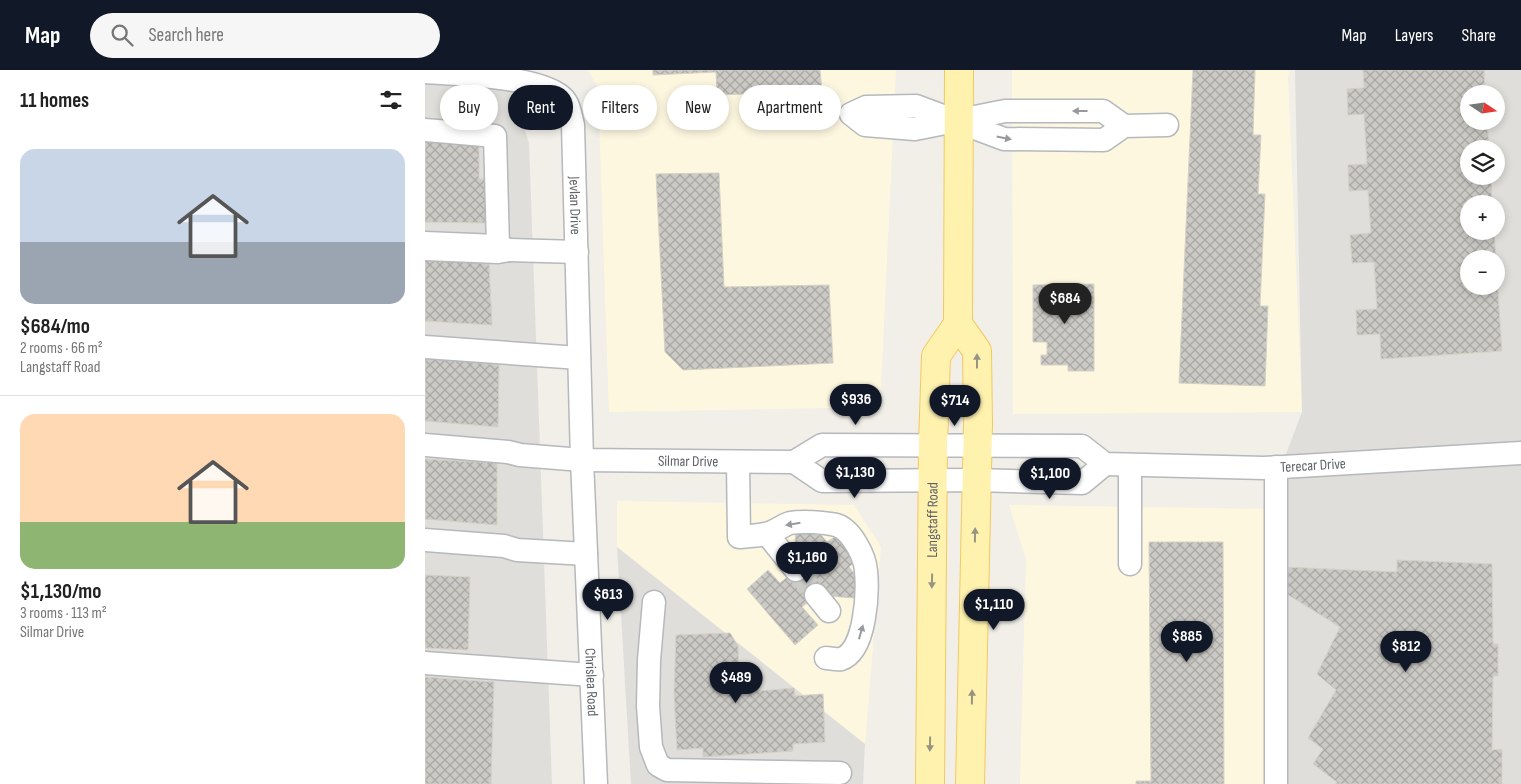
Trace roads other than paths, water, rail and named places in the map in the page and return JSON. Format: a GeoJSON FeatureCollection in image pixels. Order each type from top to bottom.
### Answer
{"type":"FeatureCollection","features":[{"type":"Feature","properties":{"kind":"main road"},"geometry":{"type":"LineString","coordinates":[[959,70],[958,324],[977,351],[977,446],[970,784]]}},
{"type":"Feature","properties":{"kind":"main road","name":"Langstaff Road"},"geometry":{"type":"LineString","coordinates":[[930,784],[933,445],[936,356],[958,324]]}},
{"type":"Feature","properties":{"kind":"street","name":"Jevlan Drive"},"geometry":{"type":"LineString","coordinates":[[425,72],[473,75],[526,82],[551,88],[566,101],[573,124],[582,460]]}},
{"type":"Feature","properties":{"kind":"street"},"geometry":{"type":"LineString","coordinates":[[959,121],[1005,111],[1103,112],[1124,126],[1167,125]]}},
{"type":"Feature","properties":{"kind":"street"},"geometry":{"type":"LineString","coordinates":[[425,130],[495,136],[504,248]]}},
{"type":"Feature","properties":{"kind":"street"},"geometry":{"type":"LineString","coordinates":[[425,243],[577,252]]}},
{"type":"Feature","properties":{"kind":"street"},"geometry":{"type":"LineString","coordinates":[[425,249],[498,252],[504,248]]}},
{"type":"Feature","properties":{"kind":"street"},"geometry":{"type":"LineString","coordinates":[[425,347],[579,358]]}},
{"type":"Feature","properties":{"kind":"street"},"geometry":{"type":"LineString","coordinates":[[425,445],[508,452],[520,455]]}},
{"type":"Feature","properties":{"kind":"street"},"geometry":{"type":"LineString","coordinates":[[822,445],[977,446],[1082,446],[1105,464],[1082,483],[976,480],[822,481],[793,462],[822,445]]}},
{"type":"Feature","properties":{"kind":"street"},"geometry":{"type":"LineString","coordinates":[[425,453],[507,459],[520,455]]}},
{"type":"Feature","properties":{"kind":"street","name":"Terecar Drive"},"geometry":{"type":"LineString","coordinates":[[1105,464],[1276,467],[1521,453]]}},
{"type":"Feature","properties":{"kind":"street","name":"Silmar Drive"},"geometry":{"type":"LineString","coordinates":[[520,455],[582,460],[793,462]]}},
{"type":"Feature","properties":{"kind":"street","name":"Chrislea Road"},"geometry":{"type":"LineString","coordinates":[[582,460],[597,784]]}},
{"type":"Feature","properties":{"kind":"street"},"geometry":{"type":"LineString","coordinates":[[738,462],[739,537],[767,534],[790,523],[838,525],[849,535],[861,551],[866,570],[863,622],[859,640],[851,652],[838,662]]}},
{"type":"Feature","properties":{"kind":"street"},"geometry":{"type":"LineString","coordinates":[[1129,564],[1130,465]]}},
{"type":"Feature","properties":{"kind":"street"},"geometry":{"type":"LineString","coordinates":[[1276,467],[1276,784]]}},
{"type":"Feature","properties":{"kind":"street"},"geometry":{"type":"LineString","coordinates":[[767,534],[796,570]]}},
{"type":"Feature","properties":{"kind":"street"},"geometry":{"type":"LineString","coordinates":[[425,540],[504,546],[517,550],[586,554]]}},
{"type":"Feature","properties":{"kind":"street"},"geometry":{"type":"LineString","coordinates":[[654,602],[649,660],[648,706],[651,747],[658,765],[667,770],[840,773]]}},
{"type":"Feature","properties":{"kind":"street"},"geometry":{"type":"LineString","coordinates":[[425,655],[473,658]]}},
{"type":"Feature","properties":{"kind":"street"},"geometry":{"type":"LineString","coordinates":[[425,663],[592,674]]}},
{"type":"Feature","properties":{"kind":"tunnel"},"geometry":{"type":"LineString","coordinates":[[796,570],[816,595]]}}]}
